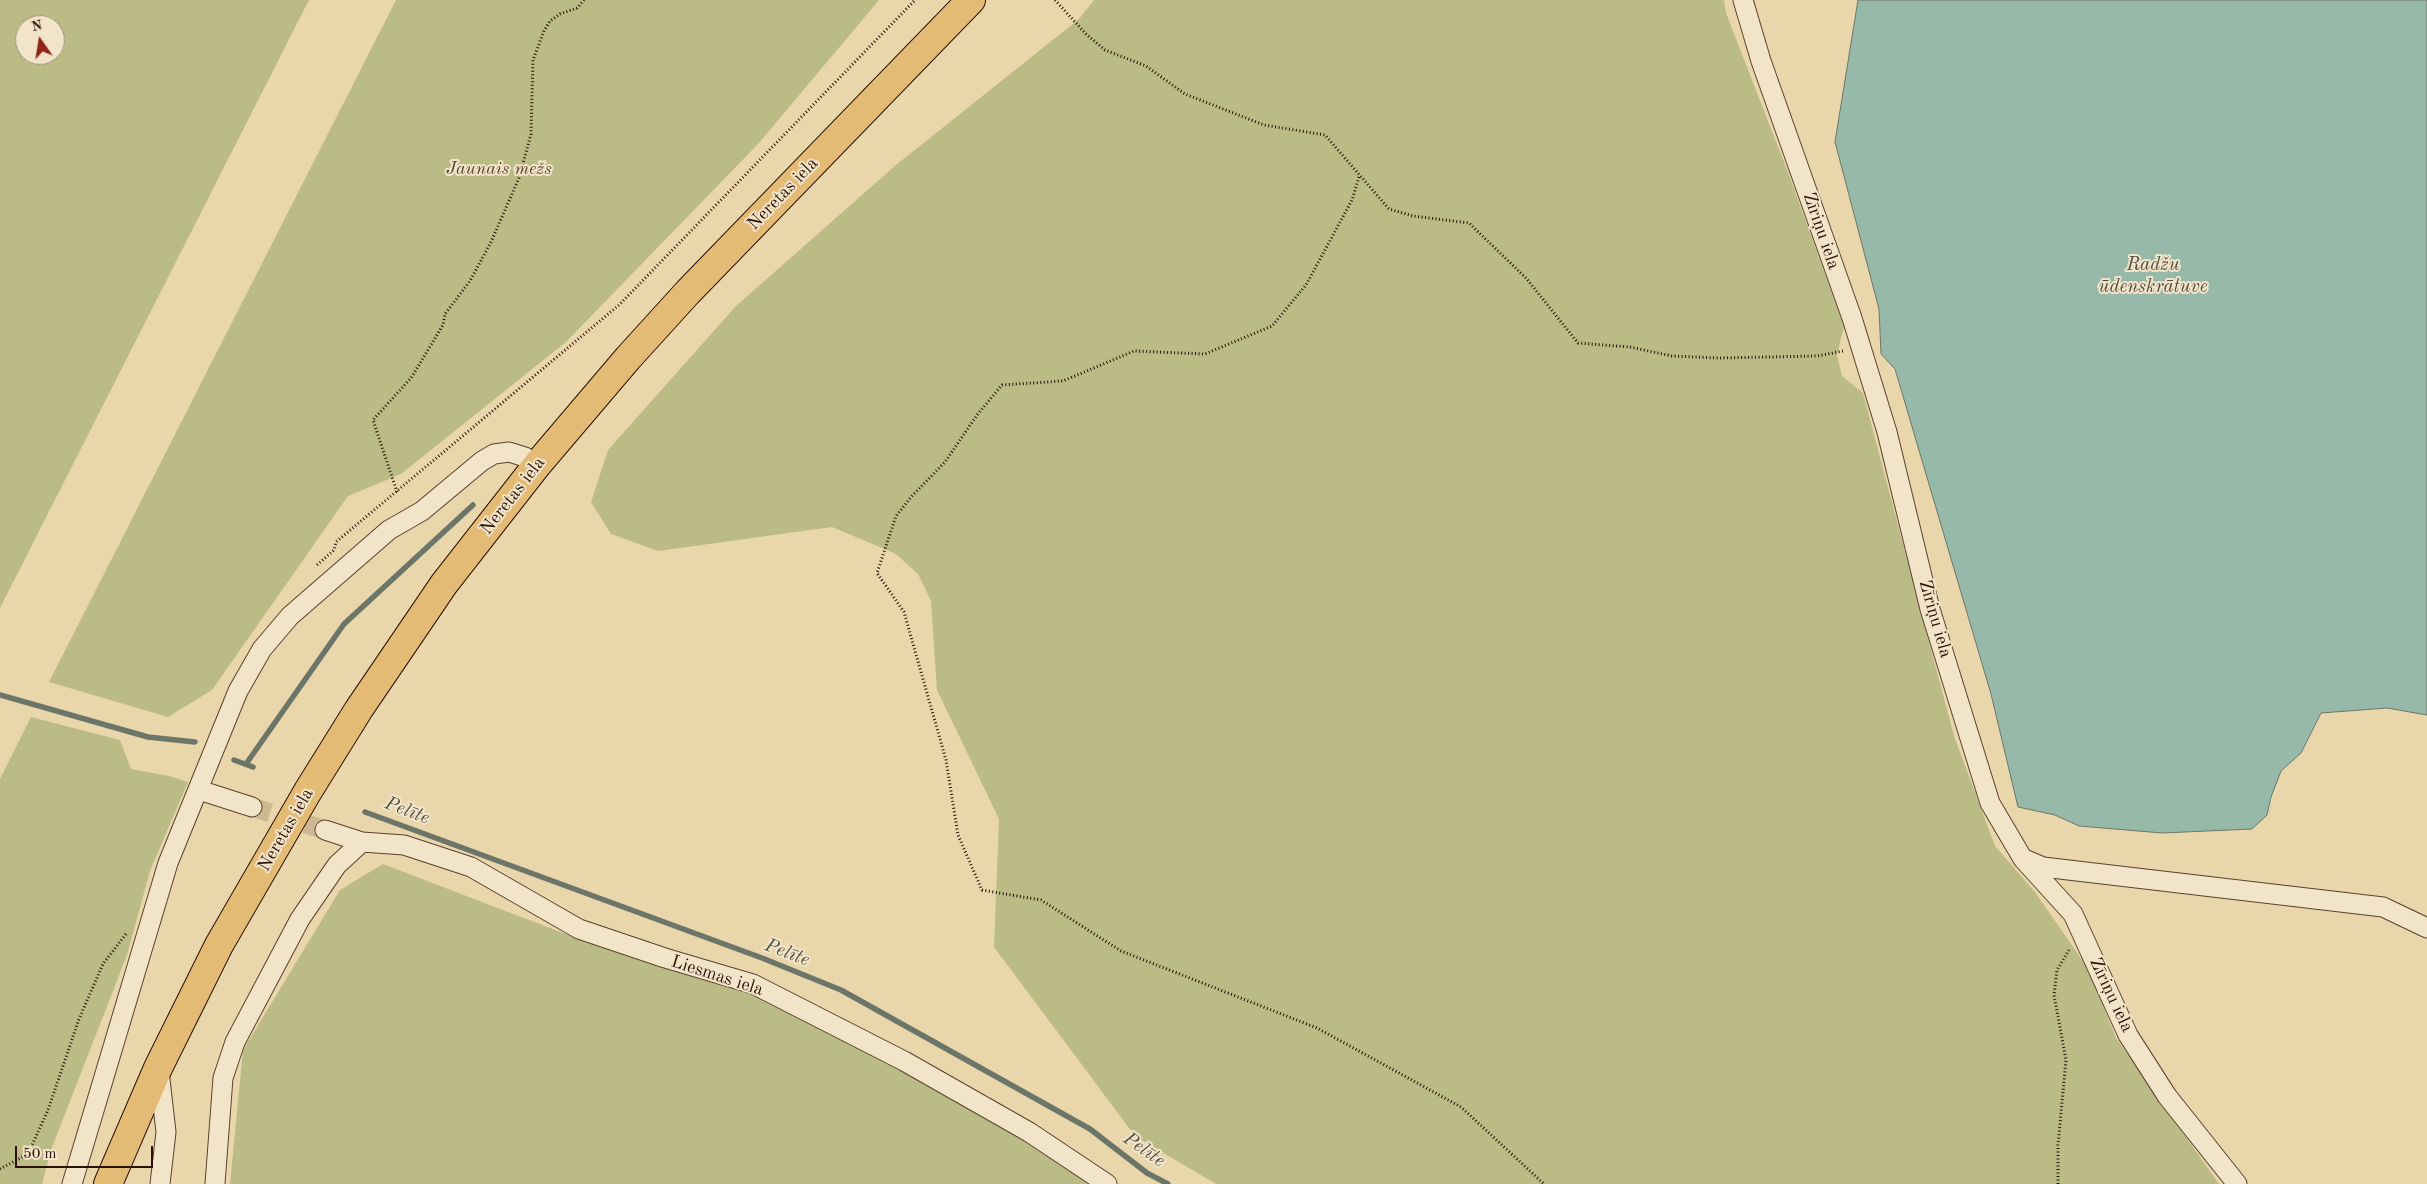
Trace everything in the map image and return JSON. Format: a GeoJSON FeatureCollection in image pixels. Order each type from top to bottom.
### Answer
{"type":"FeatureCollection","features":[{"type":"Feature","properties":{"kind":"main road","name":"Neretas iela"},"geometry":{"type":"LineString","coordinates":[[108,1184],[158,1068],[219,945],[308,791],[359,709],[444,584],[537,465],[688,292],[971,0]]}},
{"type":"Feature","properties":{"kind":"street","name":"Zīriņu iela"},"geometry":{"type":"LineString","coordinates":[[1743,0],[1761,61],[1861,348],[1887,432],[1930,608],[1990,803],[2023,859],[2073,914],[2128,1035],[2167,1096],[2237,1184]]}},
{"type":"Feature","properties":{"kind":"street"},"geometry":{"type":"LineString","coordinates":[[72,1184],[168,863],[238,691],[262,649],[290,616],[389,530],[422,511],[482,461],[494,454],[509,452],[525,457],[537,465]]}},
{"type":"Feature","properties":{"kind":"street"},"geometry":{"type":"LineString","coordinates":[[199,790],[252,807]]}},
{"type":"Feature","properties":{"kind":"street","name":"Liesmas iela"},"geometry":{"type":"LineString","coordinates":[[324,830],[362,842],[404,845],[471,867],[579,929],[665,958],[753,984],[904,1060],[1029,1132],[1107,1184]]}},
{"type":"Feature","properties":{"kind":"street"},"geometry":{"type":"LineString","coordinates":[[215,1184],[224,1078],[235,1042],[300,919],[338,866],[362,842]]}},
{"type":"Feature","properties":{"kind":"street"},"geometry":{"type":"LineString","coordinates":[[2023,859],[2043,867],[2382,907],[2427,928]]}},
{"type":"Feature","properties":{"kind":"street"},"geometry":{"type":"LineString","coordinates":[[158,1068],[166,1132],[160,1184]]}},
{"type":"Feature","properties":{"kind":"path"},"geometry":{"type":"LineString","coordinates":[[397,492],[373,420],[412,378],[443,325],[445,314],[470,281],[491,242],[519,178],[532,134],[533,60],[544,31],[550,21],[560,14],[577,8],[584,0]]}},
{"type":"Feature","properties":{"kind":"path"},"geometry":{"type":"LineString","coordinates":[[317,565],[334,550],[336,542],[618,305],[915,0]]}},
{"type":"Feature","properties":{"kind":"path"},"geometry":{"type":"LineString","coordinates":[[1055,0],[1086,34],[1105,50],[1146,66],[1185,94],[1264,125],[1325,135],[1343,154],[1359,177],[1389,209],[1413,216],[1469,223],[1526,278],[1578,343],[1630,347],[1672,356],[1718,358],[1817,356],[1861,348]]}},
{"type":"Feature","properties":{"kind":"path"},"geometry":{"type":"LineString","coordinates":[[1359,177],[1344,216],[1306,285],[1272,326],[1204,354],[1134,350],[1063,381],[1002,385],[977,415],[945,462],[912,496],[896,516],[877,573],[904,612],[946,760],[958,835],[982,890],[1041,900],[1121,951],[1316,1028],[1461,1107],[1544,1184]]}},
{"type":"Feature","properties":{"kind":"path"},"geometry":{"type":"LineString","coordinates":[[0,1169],[28,1154],[48,1110],[79,1019],[103,964],[132,926],[151,921]]}},
{"type":"Feature","properties":{"kind":"path"},"geometry":{"type":"LineString","coordinates":[[2058,1184],[2058,1145],[2066,1060],[2054,996],[2057,970],[2069,948]]}},
{"type":"Feature","properties":{"kind":"green space"},"geometry":{"type":"Polygon","coordinates":[[[0,0],[309,0],[0,608],[0,0]]]}},
{"type":"Feature","properties":{"kind":"green space","name":"Jaunais mežs"},"geometry":{"type":"Polygon","coordinates":[[[396,0],[879,0],[759,143],[566,342],[401,474],[348,496],[212,690],[168,717],[49,682],[396,0]]]}},
{"type":"Feature","properties":{"kind":"green space"},"geometry":{"type":"Polygon","coordinates":[[[1094,0],[1724,0],[1726,13],[1789,175],[1844,326],[1837,355],[1842,376],[1863,393],[1954,736],[1995,846],[2035,892],[2089,970],[2116,1038],[2219,1184],[1216,1184],[1135,1136],[994,947],[999,819],[937,690],[931,601],[918,574],[896,554],[832,527],[658,551],[611,534],[591,502],[608,450],[736,306],[896,165],[1079,19],[1094,0]]]}},
{"type":"Feature","properties":{"kind":"green space"},"geometry":{"type":"Polygon","coordinates":[[[31,717],[120,740],[131,769],[169,776],[188,782],[150,871],[127,955],[51,1150],[42,1184],[0,1184],[0,779],[31,717]]]}},
{"type":"Feature","properties":{"kind":"green space"},"geometry":{"type":"Polygon","coordinates":[[[383,864],[576,938],[662,968],[749,993],[900,1069],[1024,1141],[1089,1184],[230,1184],[243,1050],[340,890],[383,864]]]}},
{"type":"Feature","properties":{"kind":"water","name":"Radžu ūdenskrātuve"},"geometry":{"type":"Polygon","coordinates":[[[1858,0],[2427,0],[2427,715],[2387,708],[2321,713],[2301,753],[2281,771],[2271,797],[2267,815],[2252,829],[2162,833],[2079,826],[2055,815],[2018,807],[1991,694],[1895,369],[1881,354],[1879,309],[1835,142],[1858,0]]]}},
{"type":"Feature","properties":{"kind":"waterway"},"geometry":{"type":"LineString","coordinates":[[246,764],[344,624],[473,505]]}},
{"type":"Feature","properties":{"kind":"waterway","name":"Pelīte"},"geometry":{"type":"LineString","coordinates":[[0,695],[148,737],[195,742]]}},
{"type":"Feature","properties":{"kind":"waterway","name":"Pelīte"},"geometry":{"type":"LineString","coordinates":[[234,760],[253,767]]}},
{"type":"Feature","properties":{"kind":"waterway","name":"Pelīte"},"geometry":{"type":"LineString","coordinates":[[365,812],[762,958],[841,990],[1090,1129],[1147,1173],[1168,1184]]}},
{"type":"Feature","properties":{"kind":"tunnel"},"geometry":{"type":"LineString","coordinates":[[252,807],[325,830]]}}]}
